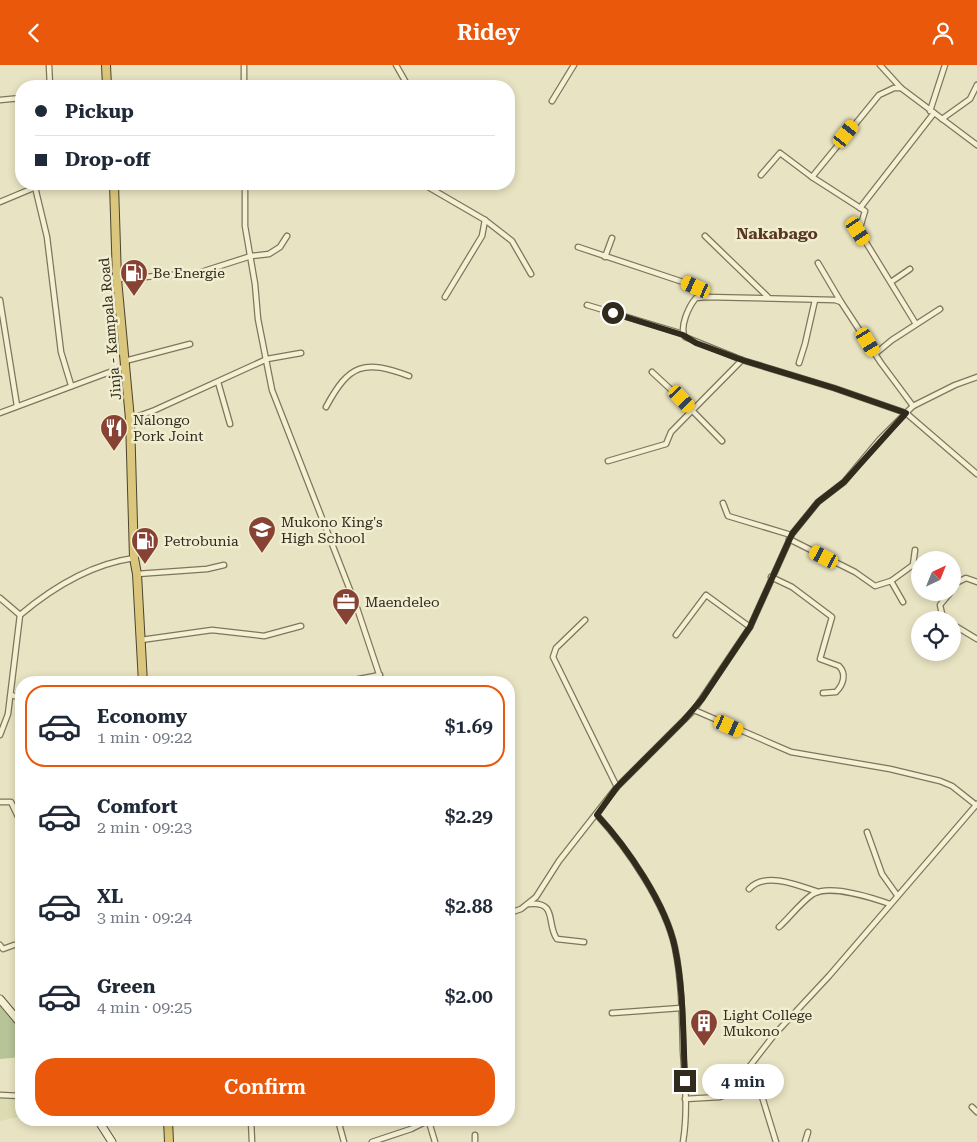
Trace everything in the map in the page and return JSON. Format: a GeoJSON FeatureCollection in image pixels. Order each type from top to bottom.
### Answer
{"type":"FeatureCollection","features":[{"type":"Feature","properties":{"kind":"highway"},"geometry":{"type":"LineString","coordinates":[[106,65],[107,80]]}},
{"type":"Feature","properties":{"kind":"highway","name":"Jinja - Kampala Road"},"geometry":{"type":"LineString","coordinates":[[114,190],[116,279],[126,363],[130,419],[134,558],[137,574],[143,676]]}},
{"type":"Feature","properties":{"kind":"highway"},"geometry":{"type":"LineString","coordinates":[[168,1126],[169,1142]]}},
{"type":"Feature","properties":{"kind":"main road"},"geometry":{"type":"LineString","coordinates":[[0,999],[15,1016]]}},
{"type":"Feature","properties":{"kind":"main road"},"geometry":{"type":"LineString","coordinates":[[102,1126],[112,1142]]}},
{"type":"Feature","properties":{"kind":"street"},"geometry":{"type":"LineString","coordinates":[[49,65],[50,80]]}},
{"type":"Feature","properties":{"kind":"street"},"geometry":{"type":"LineString","coordinates":[[244,65],[244,80]]}},
{"type":"Feature","properties":{"kind":"street"},"geometry":{"type":"LineString","coordinates":[[396,65],[405,80]]}},
{"type":"Feature","properties":{"kind":"street"},"geometry":{"type":"LineString","coordinates":[[552,101],[574,65]]}},
{"type":"Feature","properties":{"kind":"street"},"geometry":{"type":"LineString","coordinates":[[880,65],[900,88],[977,145]]}},
{"type":"Feature","properties":{"kind":"street"},"geometry":{"type":"LineString","coordinates":[[860,207],[932,112],[945,65]]}},
{"type":"Feature","properties":{"kind":"street"},"geometry":{"type":"LineString","coordinates":[[942,119],[970,99],[977,85]]}},
{"type":"Feature","properties":{"kind":"street"},"geometry":{"type":"LineString","coordinates":[[812,177],[879,95],[894,88],[900,88]]}},
{"type":"Feature","properties":{"kind":"street"},"geometry":{"type":"LineString","coordinates":[[0,100],[15,99]]}},
{"type":"Feature","properties":{"kind":"street"},"geometry":{"type":"LineString","coordinates":[[761,175],[780,153],[812,177],[865,211],[858,231],[916,324]]}},
{"type":"Feature","properties":{"kind":"street"},"geometry":{"type":"LineString","coordinates":[[0,202],[28,190]]}},
{"type":"Feature","properties":{"kind":"street"},"geometry":{"type":"LineString","coordinates":[[36,190],[55,288],[56,322],[61,352],[71,385]]}},
{"type":"Feature","properties":{"kind":"street"},"geometry":{"type":"LineString","coordinates":[[245,190],[244,226],[258,319],[272,390],[357,608],[380,675],[375,676]]}},
{"type":"Feature","properties":{"kind":"street"},"geometry":{"type":"LineString","coordinates":[[433,190],[485,220],[512,241],[531,274]]}},
{"type":"Feature","properties":{"kind":"street"},"geometry":{"type":"LineString","coordinates":[[445,297],[482,235],[485,220]]}},
{"type":"Feature","properties":{"kind":"street"},"geometry":{"type":"LineString","coordinates":[[116,279],[198,273],[250,256],[269,253],[280,247],[287,236]]}},
{"type":"Feature","properties":{"kind":"street"},"geometry":{"type":"LineString","coordinates":[[705,236],[768,297]]}},
{"type":"Feature","properties":{"kind":"street"},"geometry":{"type":"LineString","coordinates":[[605,257],[612,238]]}},
{"type":"Feature","properties":{"kind":"street"},"geometry":{"type":"LineString","coordinates":[[578,247],[696,287],[701,297]]}},
{"type":"Feature","properties":{"kind":"street"},"geometry":{"type":"LineString","coordinates":[[818,263],[875,354],[913,406]]}},
{"type":"Feature","properties":{"kind":"street"},"geometry":{"type":"LineString","coordinates":[[891,282],[910,269]]}},
{"type":"Feature","properties":{"kind":"street"},"geometry":{"type":"LineString","coordinates":[[683,335],[689,309],[696,298],[768,297],[841,302]]}},
{"type":"Feature","properties":{"kind":"street"},"geometry":{"type":"LineString","coordinates":[[0,300],[17,406]]}},
{"type":"Feature","properties":{"kind":"street"},"geometry":{"type":"LineString","coordinates":[[799,363],[815,300]]}},
{"type":"Feature","properties":{"kind":"street"},"geometry":{"type":"LineString","coordinates":[[587,305],[683,335],[696,343],[742,360],[834,388],[906,413],[977,474]]}},
{"type":"Feature","properties":{"kind":"street"},"geometry":{"type":"LineString","coordinates":[[875,354],[892,339],[940,309]]}},
{"type":"Feature","properties":{"kind":"street"},"geometry":{"type":"LineString","coordinates":[[0,413],[126,363],[190,344]]}},
{"type":"Feature","properties":{"kind":"street"},"geometry":{"type":"LineString","coordinates":[[130,419],[155,410],[267,359],[301,353]]}},
{"type":"Feature","properties":{"kind":"street"},"geometry":{"type":"LineString","coordinates":[[608,461],[666,444],[671,432],[742,360]]}},
{"type":"Feature","properties":{"kind":"street"},"geometry":{"type":"LineString","coordinates":[[326,407],[342,380],[354,371],[383,367],[409,376]]}},
{"type":"Feature","properties":{"kind":"street"},"geometry":{"type":"LineString","coordinates":[[652,372],[722,441]]}},
{"type":"Feature","properties":{"kind":"street"},"geometry":{"type":"LineString","coordinates":[[529,904],[540,891],[559,861],[597,815],[617,787],[694,710],[750,627],[790,537],[818,502],[844,482],[913,406],[955,385],[977,377]]}},
{"type":"Feature","properties":{"kind":"street"},"geometry":{"type":"LineString","coordinates":[[218,382],[230,424]]}},
{"type":"Feature","properties":{"kind":"street"},"geometry":{"type":"LineString","coordinates":[[723,503],[728,516],[790,537],[855,572],[875,586],[891,581],[914,565],[916,550]]}},
{"type":"Feature","properties":{"kind":"street"},"geometry":{"type":"LineString","coordinates":[[0,735],[8,714],[20,615],[37,601],[65,583],[116,561],[134,558]]}},
{"type":"Feature","properties":{"kind":"street"},"geometry":{"type":"LineString","coordinates":[[137,574],[207,569],[224,565]]}},
{"type":"Feature","properties":{"kind":"street"},"geometry":{"type":"LineString","coordinates":[[771,577],[792,587],[832,617],[820,659],[839,666],[844,674],[841,686],[836,692],[823,693]]}},
{"type":"Feature","properties":{"kind":"street"},"geometry":{"type":"LineString","coordinates":[[961,580],[966,578],[977,582]]}},
{"type":"Feature","properties":{"kind":"street"},"geometry":{"type":"LineString","coordinates":[[891,581],[903,602]]}},
{"type":"Feature","properties":{"kind":"street"},"geometry":{"type":"LineString","coordinates":[[676,635],[706,595],[750,627]]}},
{"type":"Feature","properties":{"kind":"street"},"geometry":{"type":"LineString","coordinates":[[0,598],[20,615]]}},
{"type":"Feature","properties":{"kind":"street"},"geometry":{"type":"LineString","coordinates":[[585,620],[556,648],[553,657],[617,787]]}},
{"type":"Feature","properties":{"kind":"street"},"geometry":{"type":"LineString","coordinates":[[141,640],[212,630],[264,636],[301,626]]}},
{"type":"Feature","properties":{"kind":"street"},"geometry":{"type":"LineString","coordinates":[[961,629],[977,639]]}},
{"type":"Feature","properties":{"kind":"street"},"geometry":{"type":"LineString","coordinates":[[11,695],[15,696]]}},
{"type":"Feature","properties":{"kind":"street"},"geometry":{"type":"LineString","coordinates":[[686,1099],[720,1097],[728,1094],[774,1035],[976,804],[952,786],[940,781],[890,769],[791,752],[694,710]]}},
{"type":"Feature","properties":{"kind":"street"},"geometry":{"type":"LineString","coordinates":[[0,802],[11,802],[15,810]]}},
{"type":"Feature","properties":{"kind":"street"},"geometry":{"type":"LineString","coordinates":[[597,815],[616,835],[632,859],[667,922],[675,948],[682,1008],[686,1099],[683,1142]]}},
{"type":"Feature","properties":{"kind":"street"},"geometry":{"type":"LineString","coordinates":[[867,832],[882,874],[897,895]]}},
{"type":"Feature","properties":{"kind":"street"},"geometry":{"type":"LineString","coordinates":[[749,889],[760,880],[772,879],[818,892],[849,893],[890,904]]}},
{"type":"Feature","properties":{"kind":"street"},"geometry":{"type":"LineString","coordinates":[[779,927],[818,892]]}},
{"type":"Feature","properties":{"kind":"street"},"geometry":{"type":"LineString","coordinates":[[515,910],[529,904],[542,904],[548,910],[557,939],[584,942]]}},
{"type":"Feature","properties":{"kind":"street"},"geometry":{"type":"LineString","coordinates":[[0,945],[3,949],[14,945]]}},
{"type":"Feature","properties":{"kind":"street"},"geometry":{"type":"LineString","coordinates":[[612,1013],[682,1008]]}},
{"type":"Feature","properties":{"kind":"street"},"geometry":{"type":"LineString","coordinates":[[760,1091],[776,1142]]}},
{"type":"Feature","properties":{"kind":"street"},"geometry":{"type":"LineString","coordinates":[[0,1095],[15,1096]]}},
{"type":"Feature","properties":{"kind":"street"},"geometry":{"type":"LineString","coordinates":[[972,1107],[977,1112]]}},
{"type":"Feature","properties":{"kind":"street"},"geometry":{"type":"LineString","coordinates":[[251,1126],[252,1142]]}},
{"type":"Feature","properties":{"kind":"street"},"geometry":{"type":"LineString","coordinates":[[340,1126],[344,1142]]}},
{"type":"Feature","properties":{"kind":"street"},"geometry":{"type":"LineString","coordinates":[[372,1142],[415,1126]]}},
{"type":"Feature","properties":{"kind":"street"},"geometry":{"type":"LineString","coordinates":[[430,1126],[435,1142]]}},
{"type":"Feature","properties":{"kind":"street"},"geometry":{"type":"LineString","coordinates":[[805,1142],[808,1132]]}},
{"type":"Feature","properties":{"kind":"street"},"geometry":{"type":"LineString","coordinates":[[475,1135],[475,1142]]}},
{"type":"Feature","properties":{"kind":"green space"},"geometry":{"type":"Polygon","coordinates":[[[0,1006],[15,1023],[15,1058],[0,1059],[0,1006]]]}},
{"type":"Feature","properties":{"kind":"green space"},"geometry":{"type":"Polygon","coordinates":[[[15,1095],[15,1117],[0,1121],[0,1099],[15,1095]]]}},
{"type":"Feature","properties":{"kind":"place","name":"Be Energie"},"geometry":{"type":"Point","coordinates":[134,297]}},
{"type":"Feature","properties":{"kind":"place","name":"Nalongo Pork Joint"},"geometry":{"type":"Point","coordinates":[114,452]}},
{"type":"Feature","properties":{"kind":"place","name":"Mukono King's High School"},"geometry":{"type":"Point","coordinates":[262,554]}},
{"type":"Feature","properties":{"kind":"place","name":"Petrobunia"},"geometry":{"type":"Point","coordinates":[145,565]}},
{"type":"Feature","properties":{"kind":"place","name":"Maendeleo"},"geometry":{"type":"Point","coordinates":[346,626]}},
{"type":"Feature","properties":{"kind":"place","name":"Light College Mukono"},"geometry":{"type":"Point","coordinates":[704,1047]}},
{"type":"Feature","properties":{"kind":"district","name":"Nakabago"},"geometry":{"type":"Point","coordinates":[777,233]}},
{"type":"Feature","properties":{"kind":"route"},"geometry":{"type":"LineString","coordinates":[[613,313],[683,335],[696,343],[742,360],[834,388],[906,413],[880,439],[844,482],[818,502],[792,534],[750,627],[702,699],[694,710],[645,761],[617,787],[597,815],[616,835],[632,859],[667,922],[675,948],[681,999],[685,1081]]}}]}
